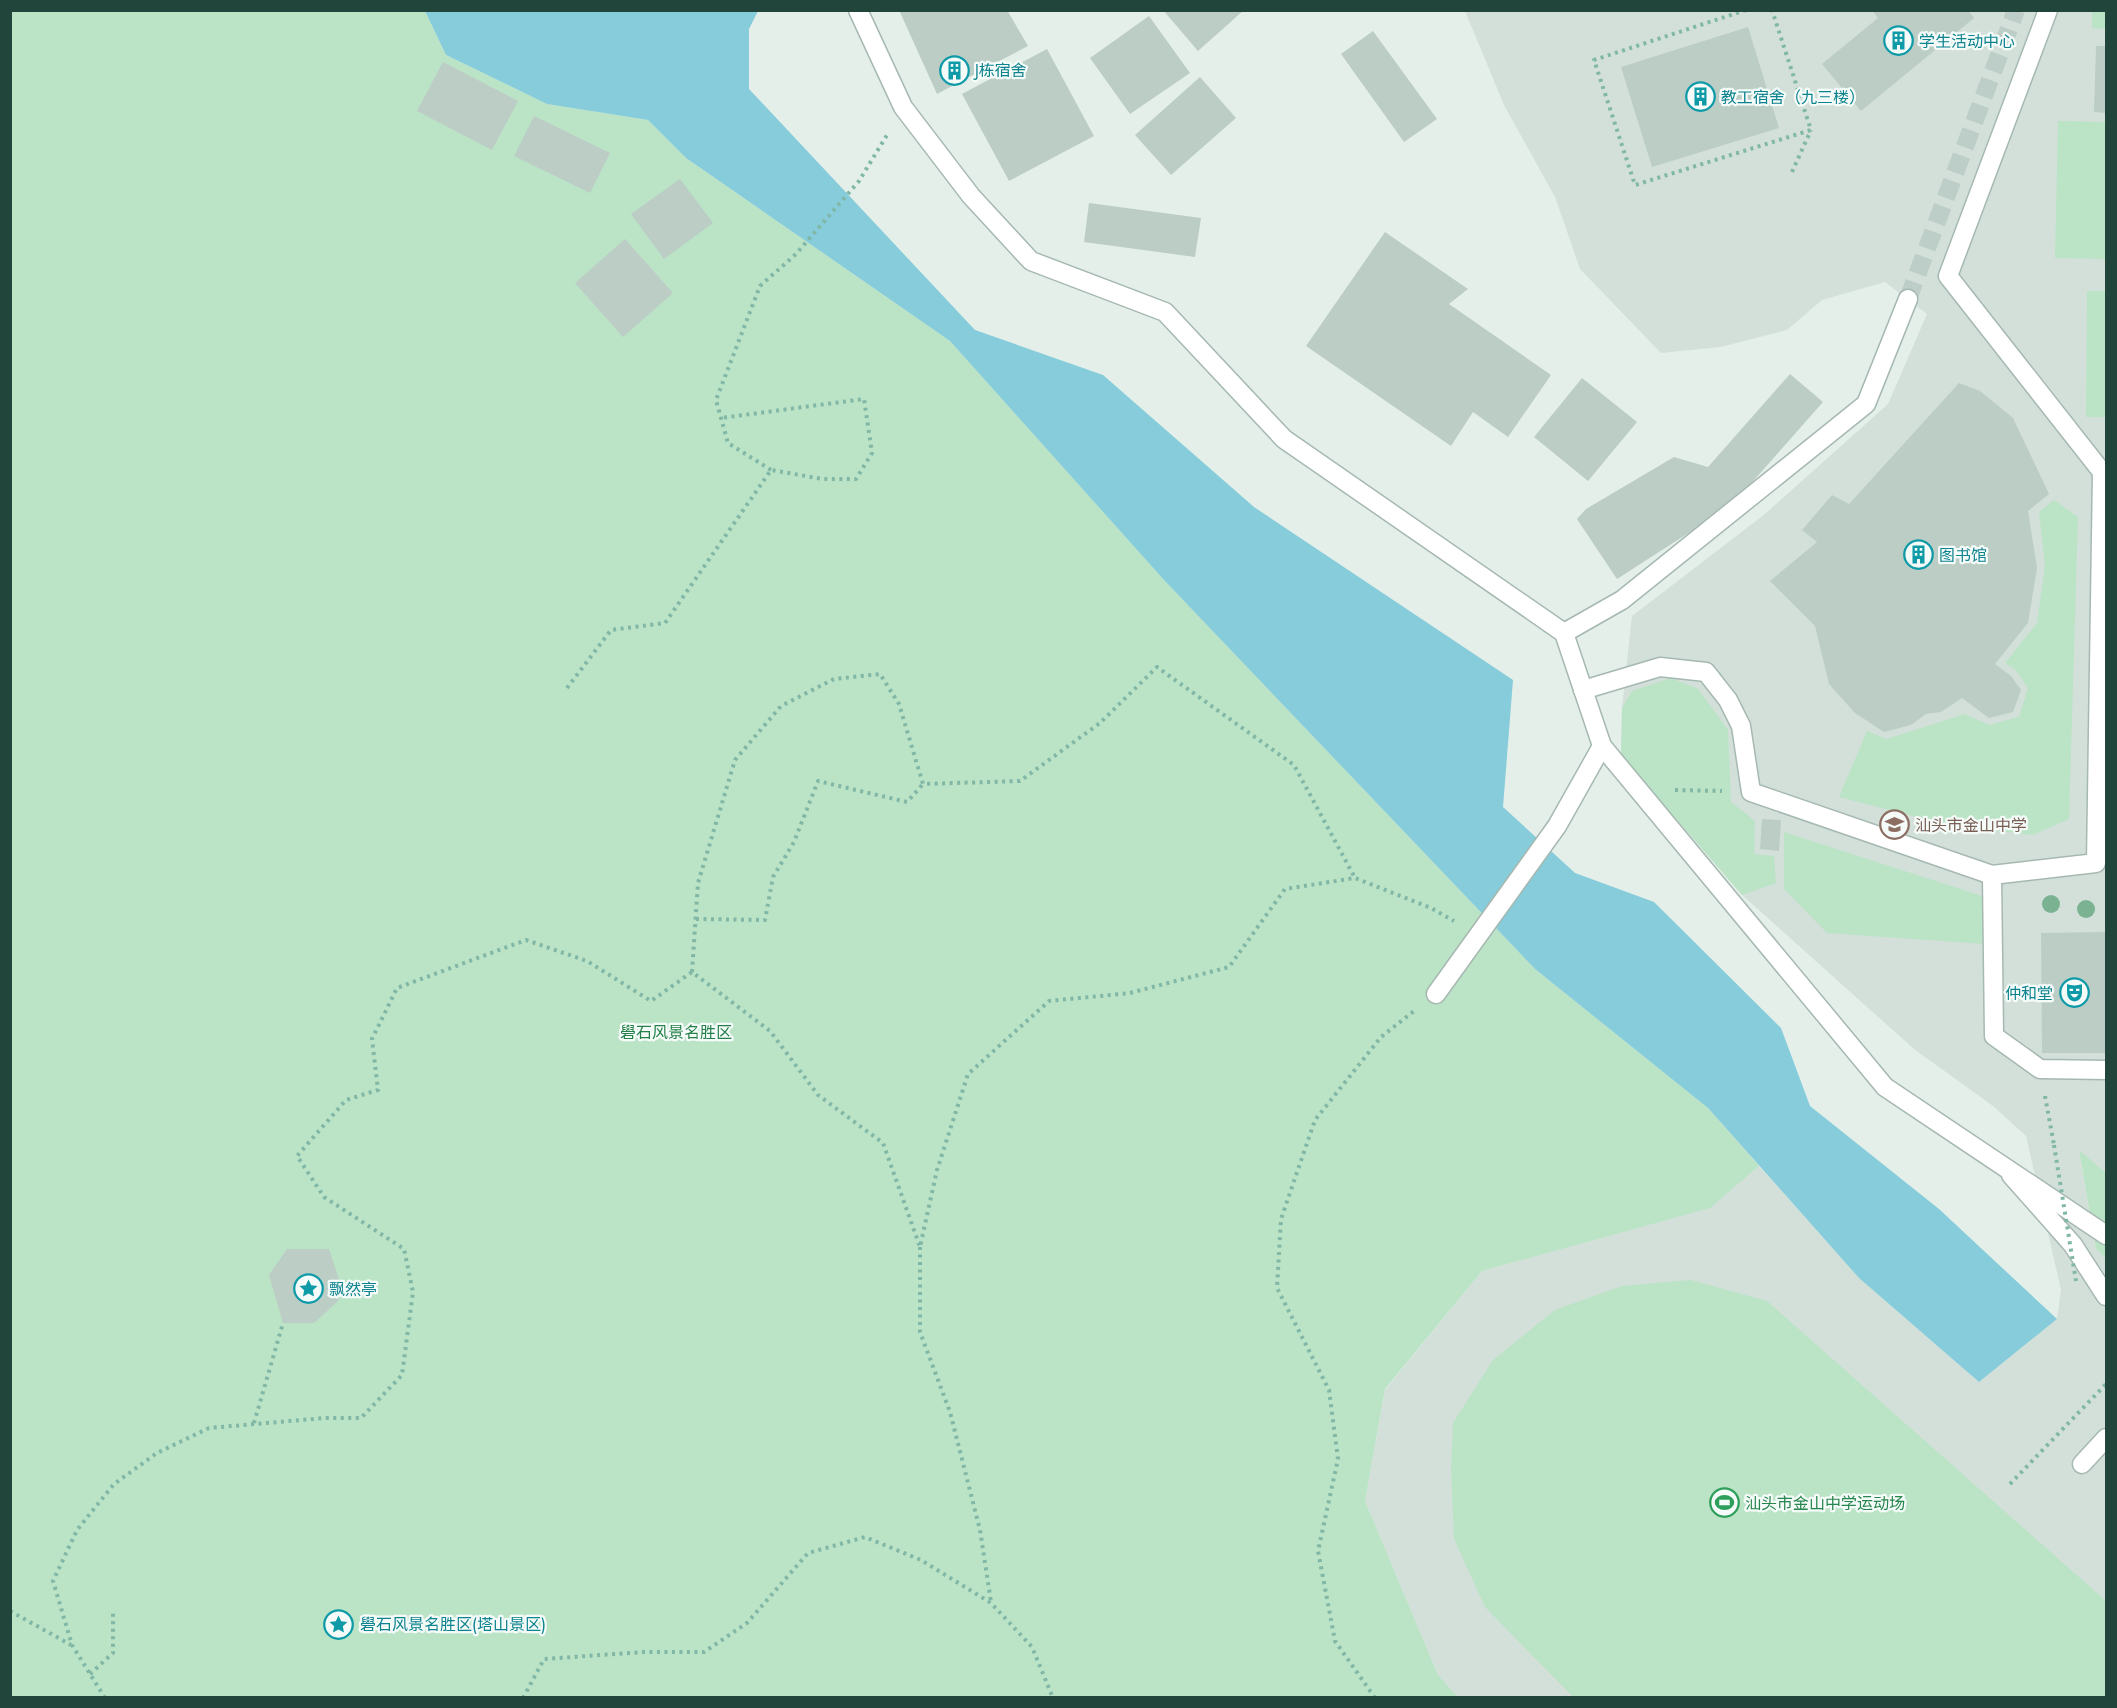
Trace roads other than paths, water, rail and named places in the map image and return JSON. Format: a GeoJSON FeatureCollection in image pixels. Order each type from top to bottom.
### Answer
{"type":"FeatureCollection","features":[{"type":"Feature","properties":{"kind":"street"},"geometry":{"type":"LineString","coordinates":[[858,10],[903,107],[971,196],[1031,261],[1165,312],[1284,439],[1564,633],[1602,746],[1885,1087],[2106,1235]]}},
{"type":"Feature","properties":{"kind":"street"},"geometry":{"type":"LineString","coordinates":[[1583,690],[1660,667],[1706,672],[1728,700],[1741,726],[1751,792],[1992,875],[2097,863],[2102,472],[1948,276],[2048,10]]}},
{"type":"Feature","properties":{"kind":"street"},"geometry":{"type":"LineString","coordinates":[[1564,633],[1622,600],[1866,404],[1908,299]]}},
{"type":"Feature","properties":{"kind":"street"},"geometry":{"type":"LineString","coordinates":[[1436,994],[1557,826],[1602,746]]}},
{"type":"Feature","properties":{"kind":"street"},"geometry":{"type":"LineString","coordinates":[[1992,875],[1994,1036],[2040,1069],[2106,1070]]}},
{"type":"Feature","properties":{"kind":"street"},"geometry":{"type":"LineString","coordinates":[[2005,1169],[2073,1245],[2106,1296]]}},
{"type":"Feature","properties":{"kind":"street"},"geometry":{"type":"LineString","coordinates":[[2082,1464],[2106,1438]]}},
{"type":"Feature","properties":{"kind":"water"},"geometry":{"type":"Polygon","coordinates":[[[425,11],[758,11],[749,29],[749,89],[975,330],[1103,375],[1254,507],[1513,680],[1503,807],[1575,873],[1654,902],[1781,1028],[1810,1106],[1939,1209],[2057,1319],[1979,1382],[1859,1278],[1708,1108],[1535,969],[1164,580],[950,341],[686,158],[648,120],[547,104],[446,55],[425,11]]]}},
{"type":"Feature","properties":{"kind":"tunnel"},"geometry":{"type":"LineString","coordinates":[[1908,299],[2016,10]]}},
{"type":"Feature","properties":{"kind":"place","name":"学生活动中心"},"geometry":{"type":"Point","coordinates":[1898,41]}},
{"type":"Feature","properties":{"kind":"place","name":"J栋宿舍"},"geometry":{"type":"Point","coordinates":[954,70]}},
{"type":"Feature","properties":{"kind":"place","name":"教工宿舍（九三楼）"},"geometry":{"type":"Point","coordinates":[1700,97]}},
{"type":"Feature","properties":{"kind":"place","name":"图书馆"},"geometry":{"type":"Point","coordinates":[1918,555]}},
{"type":"Feature","properties":{"kind":"place","name":"汕头市金山中学"},"geometry":{"type":"Point","coordinates":[1894,825]}},
{"type":"Feature","properties":{"kind":"place","name":"仲和堂"},"geometry":{"type":"Point","coordinates":[2074,993]}},
{"type":"Feature","properties":{"kind":"place","name":"飘然亭"},"geometry":{"type":"Point","coordinates":[308,1289]}},
{"type":"Feature","properties":{"kind":"place","name":"汕头市金山中学运动场"},"geometry":{"type":"Point","coordinates":[1724,1503]}},
{"type":"Feature","properties":{"kind":"place","name":"礐石风景名胜区(塔山景区)"},"geometry":{"type":"Point","coordinates":[339,1624]}},
{"type":"Feature","properties":{"kind":"park label","name":"礐石风景名胜区"},"geometry":{"type":"Point","coordinates":[676,1032]}}]}
